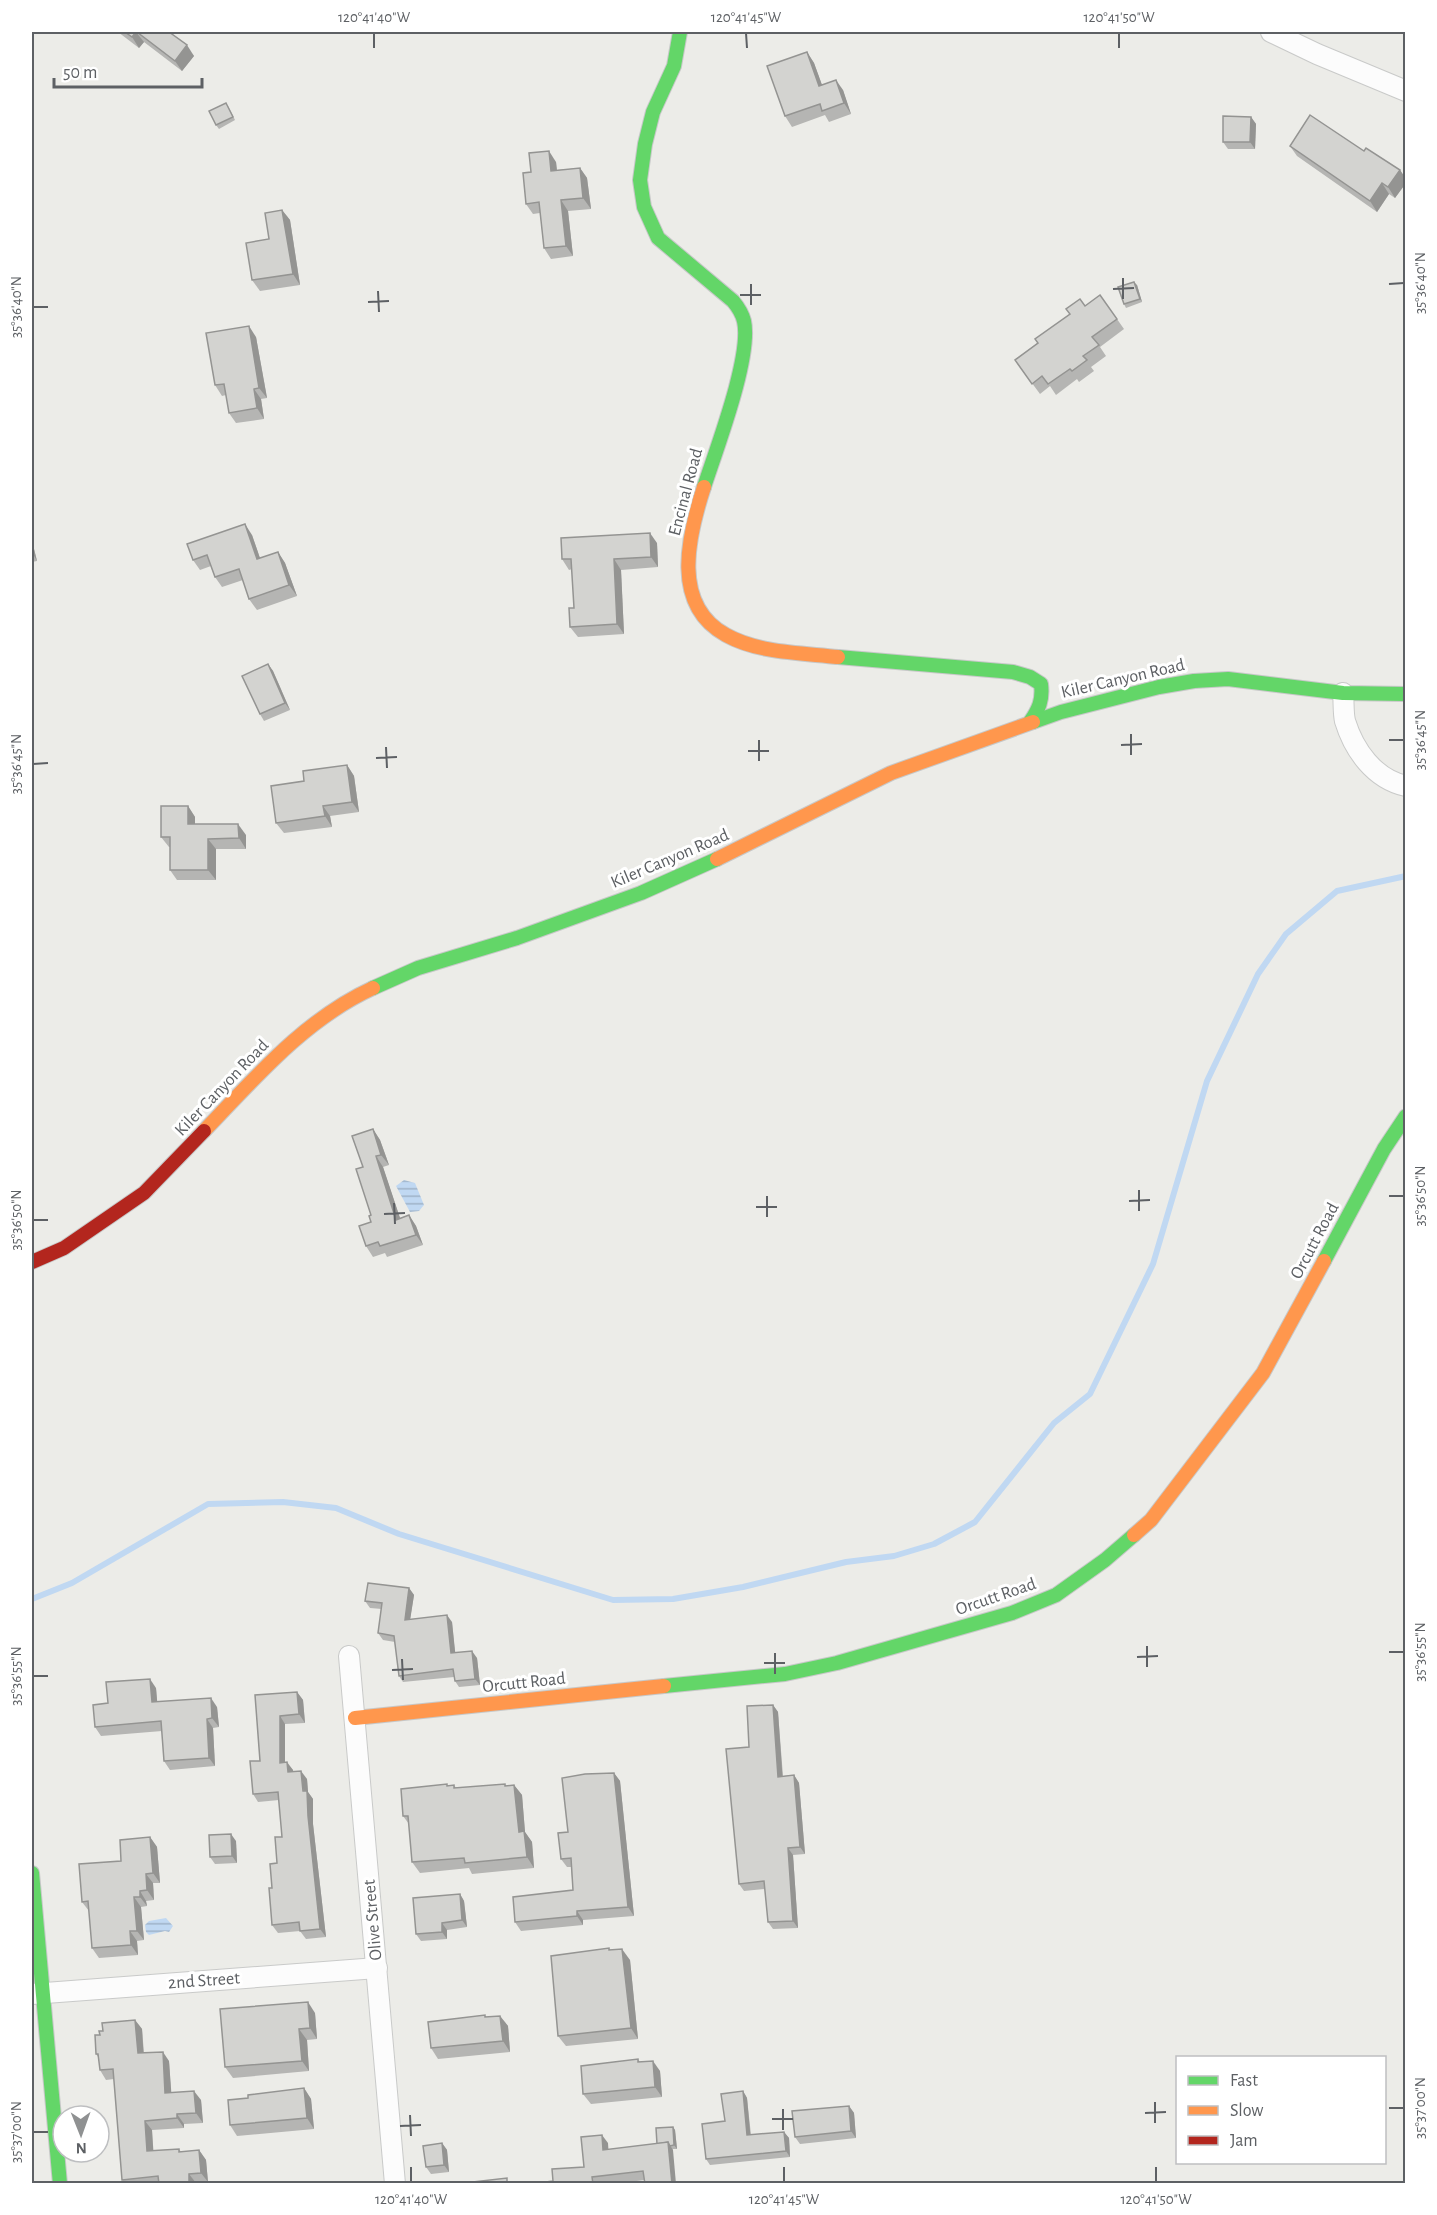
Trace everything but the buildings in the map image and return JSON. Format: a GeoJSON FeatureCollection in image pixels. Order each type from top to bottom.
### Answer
{"type":"FeatureCollection","features":[{"type":"Feature","properties":{"kind":"street","name":"Encinal Road"},"geometry":{"type":"LineString","coordinates":[[680,32],[674,66],[653,112],[645,144],[640,180],[644,207],[658,238],[739,307],[745,327],[743,356],[701,493],[690,538],[688,573],[694,604],[703,620],[724,635],[746,643],[839,658],[1013,672],[1030,677],[1041,684],[1042,692],[1042,706],[1030,722]]}},
{"type":"Feature","properties":{"kind":"street"},"geometry":{"type":"LineString","coordinates":[[1271,32],[1406,92]]}},
{"type":"Feature","properties":{"kind":"street","name":"Kiler Canyon Road"},"geometry":{"type":"LineString","coordinates":[[32,1262],[64,1248],[144,1193],[288,1045],[345,1000],[418,968],[517,938],[641,893],[726,855],[891,773],[1030,722],[1137,693],[1194,681],[1228,679],[1343,693],[1406,694]]}},
{"type":"Feature","properties":{"kind":"street"},"geometry":{"type":"LineString","coordinates":[[1343,693],[1345,720],[1361,756],[1375,771],[1406,786]]}},
{"type":"Feature","properties":{"kind":"street","name":"Orcutt Road"},"geometry":{"type":"LineString","coordinates":[[355,1718],[785,1674],[837,1663],[958,1630],[1012,1613],[1056,1595],[1106,1560],[1151,1520],[1263,1373],[1384,1149],[1406,1116]]}},
{"type":"Feature","properties":{"kind":"street","name":"Olive Street"},"geometry":{"type":"LineString","coordinates":[[349,1656],[395,2184]]}},
{"type":"Feature","properties":{"kind":"street"},"geometry":{"type":"LineString","coordinates":[[32,1873],[37,1994],[60,2184]]}},
{"type":"Feature","properties":{"kind":"street","name":"2nd Street"},"geometry":{"type":"LineString","coordinates":[[37,1994],[377,1968]]}},
{"type":"Feature","properties":{"kind":"water"},"geometry":{"type":"Polygon","coordinates":[[[404,1180],[415,1183],[424,1205],[419,1211],[410,1212],[396,1186],[404,1180]]]}},
{"type":"Feature","properties":{"kind":"water"},"geometry":{"type":"Polygon","coordinates":[[[166,1918],[173,1926],[169,1932],[149,1935],[146,1932],[145,1925],[149,1921],[166,1918]]]}},
{"type":"Feature","properties":{"kind":"waterway"},"geometry":{"type":"LineString","coordinates":[[32,1599],[72,1583],[208,1504],[283,1502],[336,1508],[399,1534],[613,1600],[673,1599],[743,1587],[846,1562],[894,1556],[934,1544],[975,1522],[1054,1423],[1090,1394],[1153,1264],[1207,1081],[1258,974],[1286,934],[1337,891],[1406,876]]}},
{"type":"Feature","properties":{"kind":"traffic: fast"},"geometry":{"type":"LineString","coordinates":[[680,32],[674,66],[653,112],[645,144],[640,180],[644,207],[658,238],[735,303],[744,321],[745,337],[732,403],[704,487]]}},
{"type":"Feature","properties":{"kind":"traffic: fast"},"geometry":{"type":"LineString","coordinates":[[838,657],[1013,672],[1030,677],[1041,684],[1040,704],[1030,722]]}},
{"type":"Feature","properties":{"kind":"traffic: fast"},"geometry":{"type":"LineString","coordinates":[[1033,722],[1061,712],[1159,687],[1194,681],[1228,679],[1343,693],[1406,694]]}},
{"type":"Feature","properties":{"kind":"traffic: fast"},"geometry":{"type":"LineString","coordinates":[[373,988],[418,968],[517,938],[641,893],[717,859]]}},
{"type":"Feature","properties":{"kind":"traffic: fast"},"geometry":{"type":"LineString","coordinates":[[1324,1261],[1384,1149],[1406,1116]]}},
{"type":"Feature","properties":{"kind":"traffic: fast"},"geometry":{"type":"LineString","coordinates":[[664,1686],[785,1674],[837,1663],[1012,1613],[1056,1595],[1105,1560],[1134,1535]]}},
{"type":"Feature","properties":{"kind":"traffic: fast"},"geometry":{"type":"LineString","coordinates":[[32,1873],[60,2184]]}},
{"type":"Feature","properties":{"kind":"traffic: slow"},"geometry":{"type":"LineString","coordinates":[[704,487],[689,547],[688,568],[697,606],[709,622],[726,635],[766,649],[838,657]]}},
{"type":"Feature","properties":{"kind":"traffic: slow"},"geometry":{"type":"LineString","coordinates":[[717,859],[891,773],[1033,722]]}},
{"type":"Feature","properties":{"kind":"traffic: slow"},"geometry":{"type":"LineString","coordinates":[[204,1131],[282,1051],[303,1033],[348,1001],[373,988]]}},
{"type":"Feature","properties":{"kind":"traffic: slow"},"geometry":{"type":"LineString","coordinates":[[1134,1535],[1151,1520],[1263,1373],[1324,1261]]}},
{"type":"Feature","properties":{"kind":"traffic: slow"},"geometry":{"type":"LineString","coordinates":[[355,1718],[664,1686]]}},
{"type":"Feature","properties":{"kind":"traffic: jam"},"geometry":{"type":"LineString","coordinates":[[32,1262],[64,1248],[144,1193],[204,1131]]}}]}
